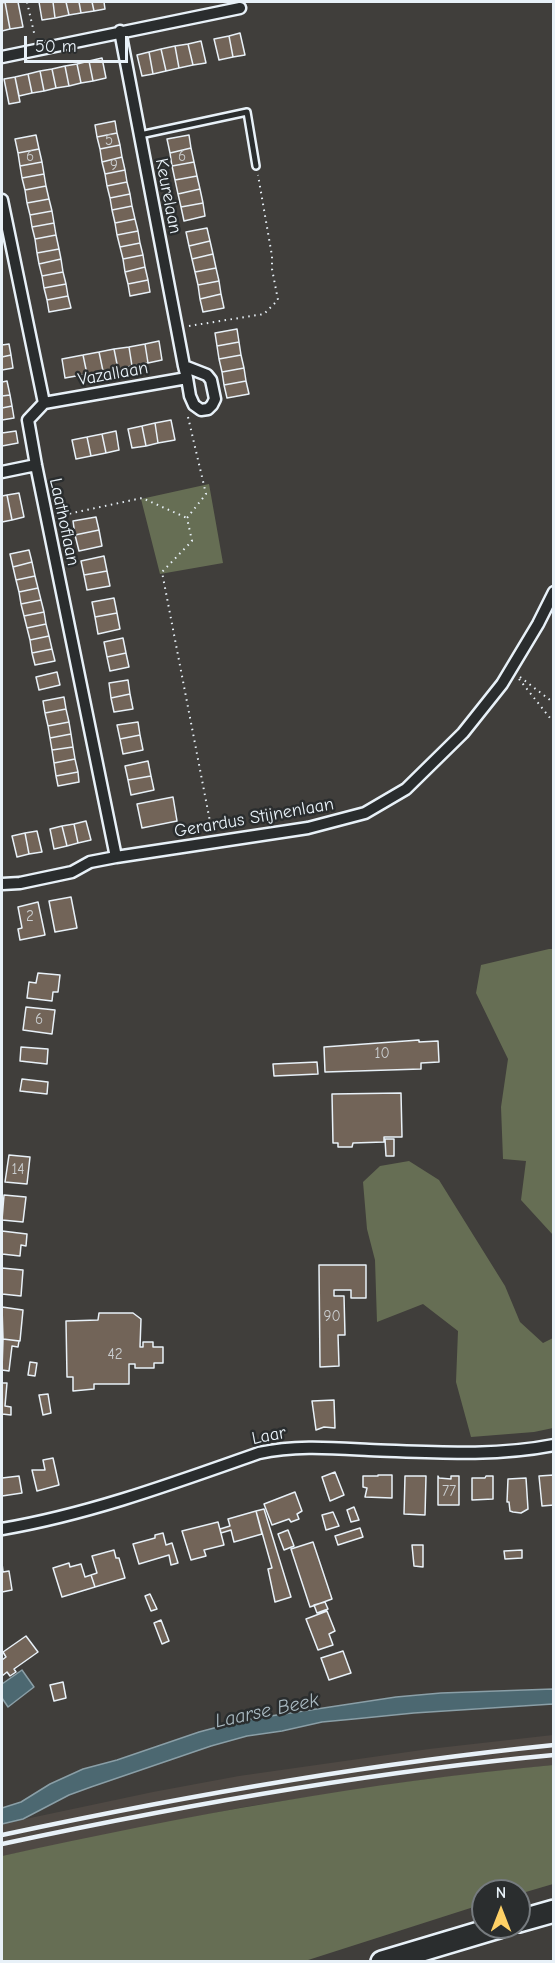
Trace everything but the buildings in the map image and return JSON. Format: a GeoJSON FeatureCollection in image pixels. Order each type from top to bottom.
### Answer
{"type":"FeatureCollection","features":[{"type":"Feature","properties":{"kind":"highway"},"geometry":{"type":"LineString","coordinates":[[531,1918],[554,1911]]}},
{"type":"Feature","properties":{"kind":"highway"},"geometry":{"type":"LineString","coordinates":[[382,1962],[471,1936]]}},
{"type":"Feature","properties":{"kind":"street"},"geometry":{"type":"LineString","coordinates":[[2,57],[240,8]]}},
{"type":"Feature","properties":{"kind":"street","name":"Keurelaan"},"geometry":{"type":"LineString","coordinates":[[120,31],[190,396]]}},
{"type":"Feature","properties":{"kind":"street"},"geometry":{"type":"LineString","coordinates":[[2,200],[44,403]]}},
{"type":"Feature","properties":{"kind":"street"},"geometry":{"type":"LineString","coordinates":[[184,366],[207,375],[211,380],[215,399],[208,409],[201,410],[194,405],[190,396]]}},
{"type":"Feature","properties":{"kind":"street","name":"Vazallaan"},"geometry":{"type":"LineString","coordinates":[[44,403],[187,378]]}},
{"type":"Feature","properties":{"kind":"street","name":"Laathoflaan"},"geometry":{"type":"LineString","coordinates":[[44,403],[28,420],[46,519],[116,857]]}},
{"type":"Feature","properties":{"kind":"street"},"geometry":{"type":"LineString","coordinates":[[2,472],[36,465]]}},
{"type":"Feature","properties":{"kind":"street","name":"Gerardus Stijnenlaan"},"geometry":{"type":"LineString","coordinates":[[2,884],[20,883],[72,872],[90,862],[308,828],[365,813],[406,789],[463,733],[502,684],[538,624],[554,592]]}},
{"type":"Feature","properties":{"kind":"street","name":"Laar"},"geometry":{"type":"LineString","coordinates":[[2,1529],[108,1505],[258,1453],[281,1448],[456,1452],[506,1451],[554,1445]]}},
{"type":"Feature","properties":{"kind":"lane"},"geometry":{"type":"LineString","coordinates":[[140,135],[247,112],[256,166]]}},
{"type":"Feature","properties":{"kind":"path"},"geometry":{"type":"LineString","coordinates":[[27,2],[37,49]]}},
{"type":"Feature","properties":{"kind":"path"},"geometry":{"type":"LineString","coordinates":[[177,329],[264,314],[278,300],[256,166]]}},
{"type":"Feature","properties":{"kind":"path"},"geometry":{"type":"LineString","coordinates":[[190,396],[188,418],[206,494],[188,518],[192,541],[162,572],[214,844]]}},
{"type":"Feature","properties":{"kind":"path"},"geometry":{"type":"LineString","coordinates":[[46,519],[142,498],[188,518]]}},
{"type":"Feature","properties":{"kind":"path"},"geometry":{"type":"LineString","coordinates":[[554,703],[515,674],[554,723]]}},
{"type":"Feature","properties":{"kind":"shaded area"},"geometry":{"type":"Polygon","coordinates":[[[553,1735],[553,1765],[428,1779],[244,1807],[2,1856],[2,1824],[239,1776],[429,1749],[553,1735]]]}},
{"type":"Feature","properties":{"kind":"green space"},"geometry":{"type":"Polygon","coordinates":[[[209,484],[223,563],[160,574],[141,499],[209,484]]]}},
{"type":"Feature","properties":{"kind":"green space"},"geometry":{"type":"Polygon","coordinates":[[[554,949],[553,1235],[521,1200],[526,1161],[503,1159],[501,1107],[508,1059],[476,993],[481,965],[554,949]]]}},
{"type":"Feature","properties":{"kind":"green space"},"geometry":{"type":"Polygon","coordinates":[[[409,1161],[439,1180],[505,1286],[520,1322],[543,1343],[553,1338],[553,1428],[534,1432],[471,1437],[456,1382],[458,1331],[423,1304],[377,1322],[375,1260],[367,1229],[363,1182],[380,1166],[409,1161]]]}},
{"type":"Feature","properties":{"kind":"green space"},"geometry":{"type":"Polygon","coordinates":[[[553,1765],[553,1884],[531,1890],[531,1879],[471,1879],[471,1908],[305,1961],[2,1961],[2,1856],[139,1827],[276,1802],[484,1772],[553,1765]]]}},
{"type":"Feature","properties":{"kind":"water"},"geometry":{"type":"Polygon","coordinates":[[[22,1670],[34,1687],[8,1707],[2,1698],[2,1684],[22,1670]]]}},
{"type":"Feature","properties":{"kind":"water"},"geometry":{"type":"Polygon","coordinates":[[[553,1689],[553,1704],[414,1713],[322,1722],[247,1736],[91,1787],[69,1795],[23,1819],[2,1824],[2,1808],[21,1802],[50,1784],[83,1769],[244,1720],[396,1697],[553,1689]]]}},
{"type":"Feature","properties":{"kind":"railway"},"geometry":{"type":"LineString","coordinates":[[2,1835],[276,1782],[554,1745]]}},
{"type":"Feature","properties":{"kind":"railway"},"geometry":{"type":"LineString","coordinates":[[2,1844],[276,1791],[484,1762],[554,1755]]}},
{"type":"Feature","properties":{"kind":"water label","name":"Laarse Beek"},"geometry":{"type":"Point","coordinates":[267,1711]}}]}
